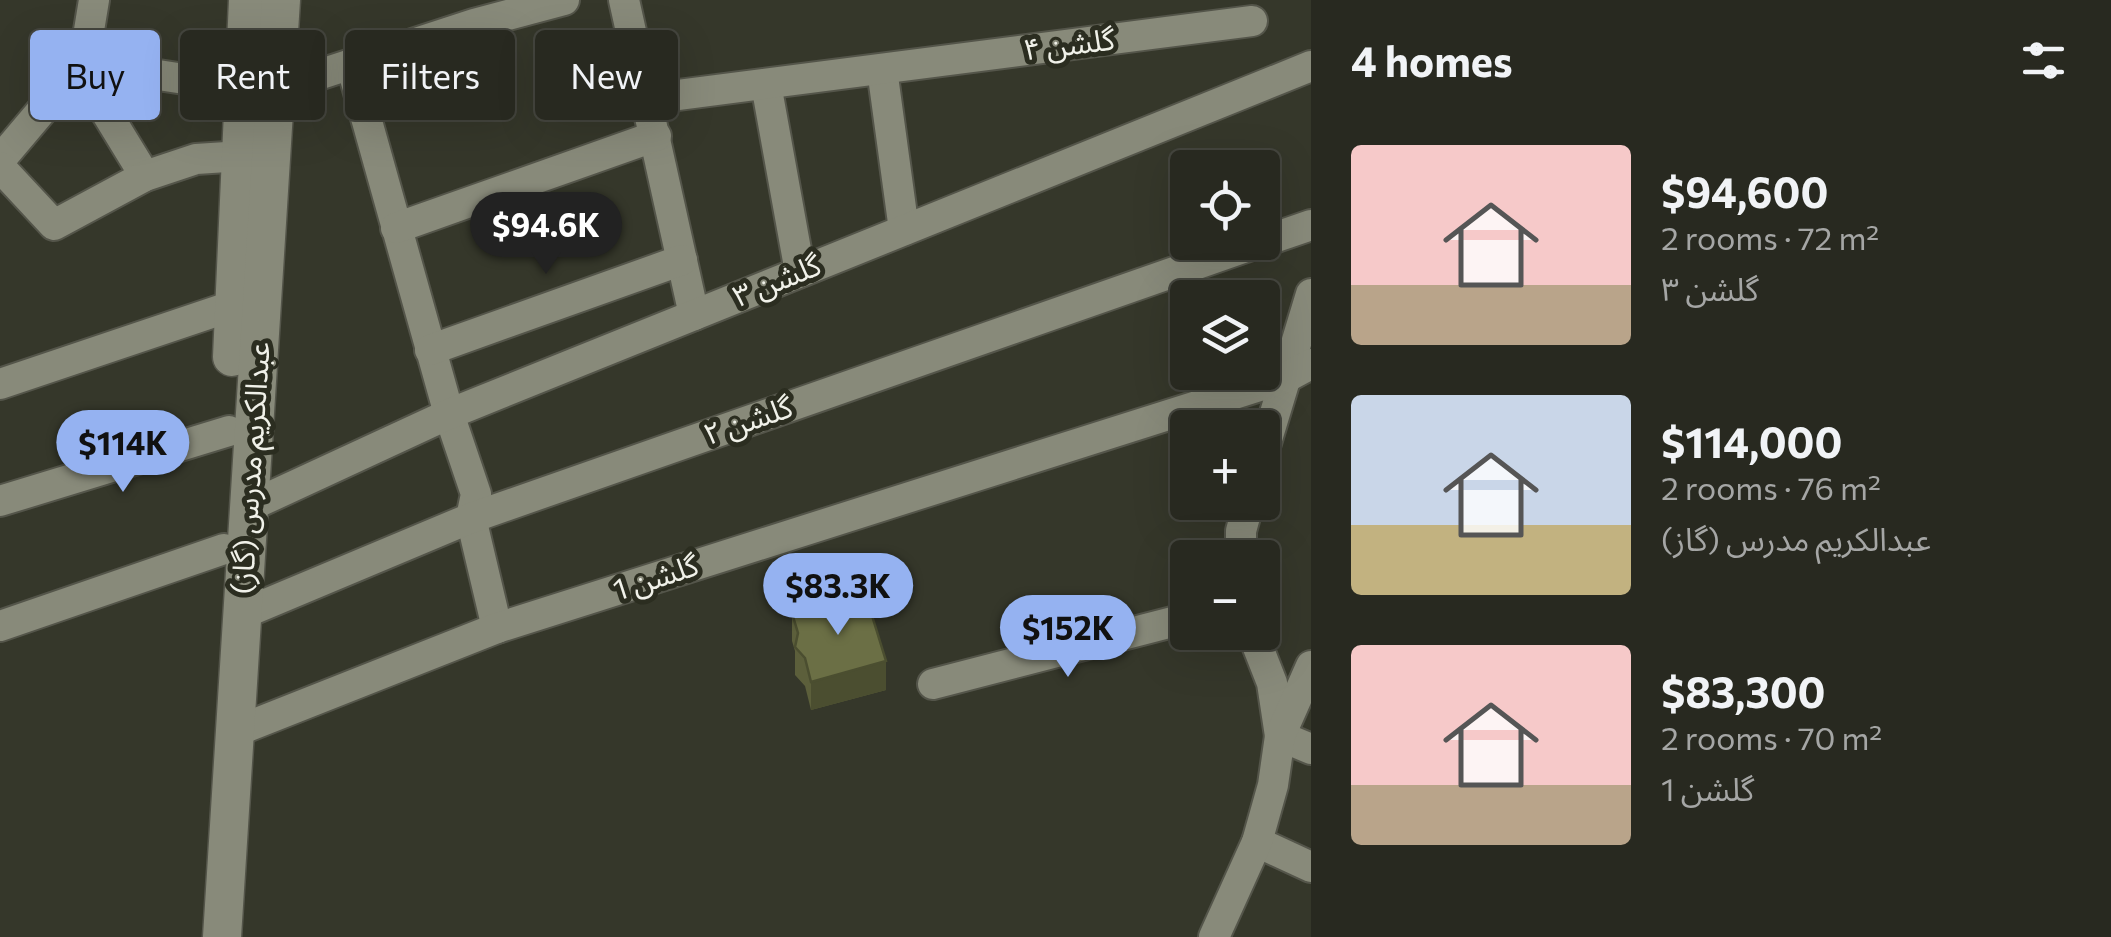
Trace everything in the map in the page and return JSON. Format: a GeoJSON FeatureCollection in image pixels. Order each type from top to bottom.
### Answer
{"type":"FeatureCollection","features":[{"type":"Feature","properties":{"kind":"street"},"geometry":{"type":"LineString","coordinates":[[89,30],[94,0]]}},
{"type":"Feature","properties":{"kind":"street","name":"عبدالکریم مدرس (گاز)"},"geometry":{"type":"LineString","coordinates":[[248,0],[252,30]]}},
{"type":"Feature","properties":{"kind":"street","name":"عبدالکریم مدرس (گاز)"},"geometry":{"type":"LineString","coordinates":[[274,30],[281,0]]}},
{"type":"Feature","properties":{"kind":"street"},"geometry":{"type":"LineString","coordinates":[[456,30],[564,0]]}},
{"type":"Feature","properties":{"kind":"street"},"geometry":{"type":"LineString","coordinates":[[624,0],[631,30]]}},
{"type":"Feature","properties":{"kind":"street","name":"گلشن ۴"},"geometry":{"type":"LineString","coordinates":[[678,95],[1252,21]]}},
{"type":"Feature","properties":{"kind":"street","name":"گلشن ۳"},"geometry":{"type":"LineString","coordinates":[[248,507],[449,414],[1311,66]]}},
{"type":"Feature","properties":{"kind":"street"},"geometry":{"type":"LineString","coordinates":[[882,69],[904,230]]}},
{"type":"Feature","properties":{"kind":"street"},"geometry":{"type":"LineString","coordinates":[[766,84],[800,272]]}},
{"type":"Feature","properties":{"kind":"street"},"geometry":{"type":"LineString","coordinates":[[35,120],[0,164],[54,225],[145,176],[196,158],[242,156]]}},
{"type":"Feature","properties":{"kind":"street"},"geometry":{"type":"LineString","coordinates":[[110,120],[145,176]]}},
{"type":"Feature","properties":{"kind":"street","name":"عبدالکریم مدرس (گاز)"},"geometry":{"type":"LineString","coordinates":[[222,937],[242,614],[229,431],[242,156],[251,120]]}},
{"type":"Feature","properties":{"kind":"street","name":"عبدالکریم مدرس (گاز)"},"geometry":{"type":"LineString","coordinates":[[197,937],[235,547],[248,507],[258,120]]}},
{"type":"Feature","properties":{"kind":"street"},"geometry":{"type":"LineString","coordinates":[[366,120],[430,350],[476,494],[471,518],[497,628]]}},
{"type":"Feature","properties":{"kind":"street"},"geometry":{"type":"LineString","coordinates":[[652,120],[694,315]]}},
{"type":"Feature","properties":{"kind":"street"},"geometry":{"type":"LineString","coordinates":[[396,228],[656,136]]}},
{"type":"Feature","properties":{"kind":"street","name":"گلشن ۲"},"geometry":{"type":"LineString","coordinates":[[1280,236],[1311,225]]}},
{"type":"Feature","properties":{"kind":"street"},"geometry":{"type":"LineString","coordinates":[[430,350],[682,260]]}},
{"type":"Feature","properties":{"kind":"street","name":"گلشن ۲"},"geometry":{"type":"LineString","coordinates":[[242,614],[471,518],[1209,260]]}},
{"type":"Feature","properties":{"kind":"street"},"geometry":{"type":"LineString","coordinates":[[1280,414],[1298,371],[1311,294]]}},
{"type":"Feature","properties":{"kind":"street"},"geometry":{"type":"LineString","coordinates":[[0,384],[235,305]]}},
{"type":"Feature","properties":{"kind":"street","name":"گلشن 1"},"geometry":{"type":"LineString","coordinates":[[234,732],[497,628],[1298,371]]}},
{"type":"Feature","properties":{"kind":"street"},"geometry":{"type":"LineString","coordinates":[[0,501],[229,431]]}},
{"type":"Feature","properties":{"kind":"street"},"geometry":{"type":"LineString","coordinates":[[0,626],[235,547]]}},
{"type":"Feature","properties":{"kind":"street"},"geometry":{"type":"LineString","coordinates":[[933,684],[1170,623]]}},
{"type":"Feature","properties":{"kind":"street"},"geometry":{"type":"LineString","coordinates":[[1259,650],[1272,682],[1280,736]]}},
{"type":"Feature","properties":{"kind":"street"},"geometry":{"type":"LineString","coordinates":[[1214,937],[1257,842],[1273,785],[1280,736],[1311,666]]}},
{"type":"Feature","properties":{"kind":"street"},"geometry":{"type":"LineString","coordinates":[[1280,736],[1311,748]]}},
{"type":"Feature","properties":{"kind":"street"},"geometry":{"type":"LineString","coordinates":[[1257,842],[1311,866]]}},
{"type":"Feature","properties":{"kind":"building"},"geometry":{"type":"Polygon","coordinates":[[[865,593],[886,661],[811,682],[805,658],[795,647],[798,633],[792,613],[865,593]]]}}]}
